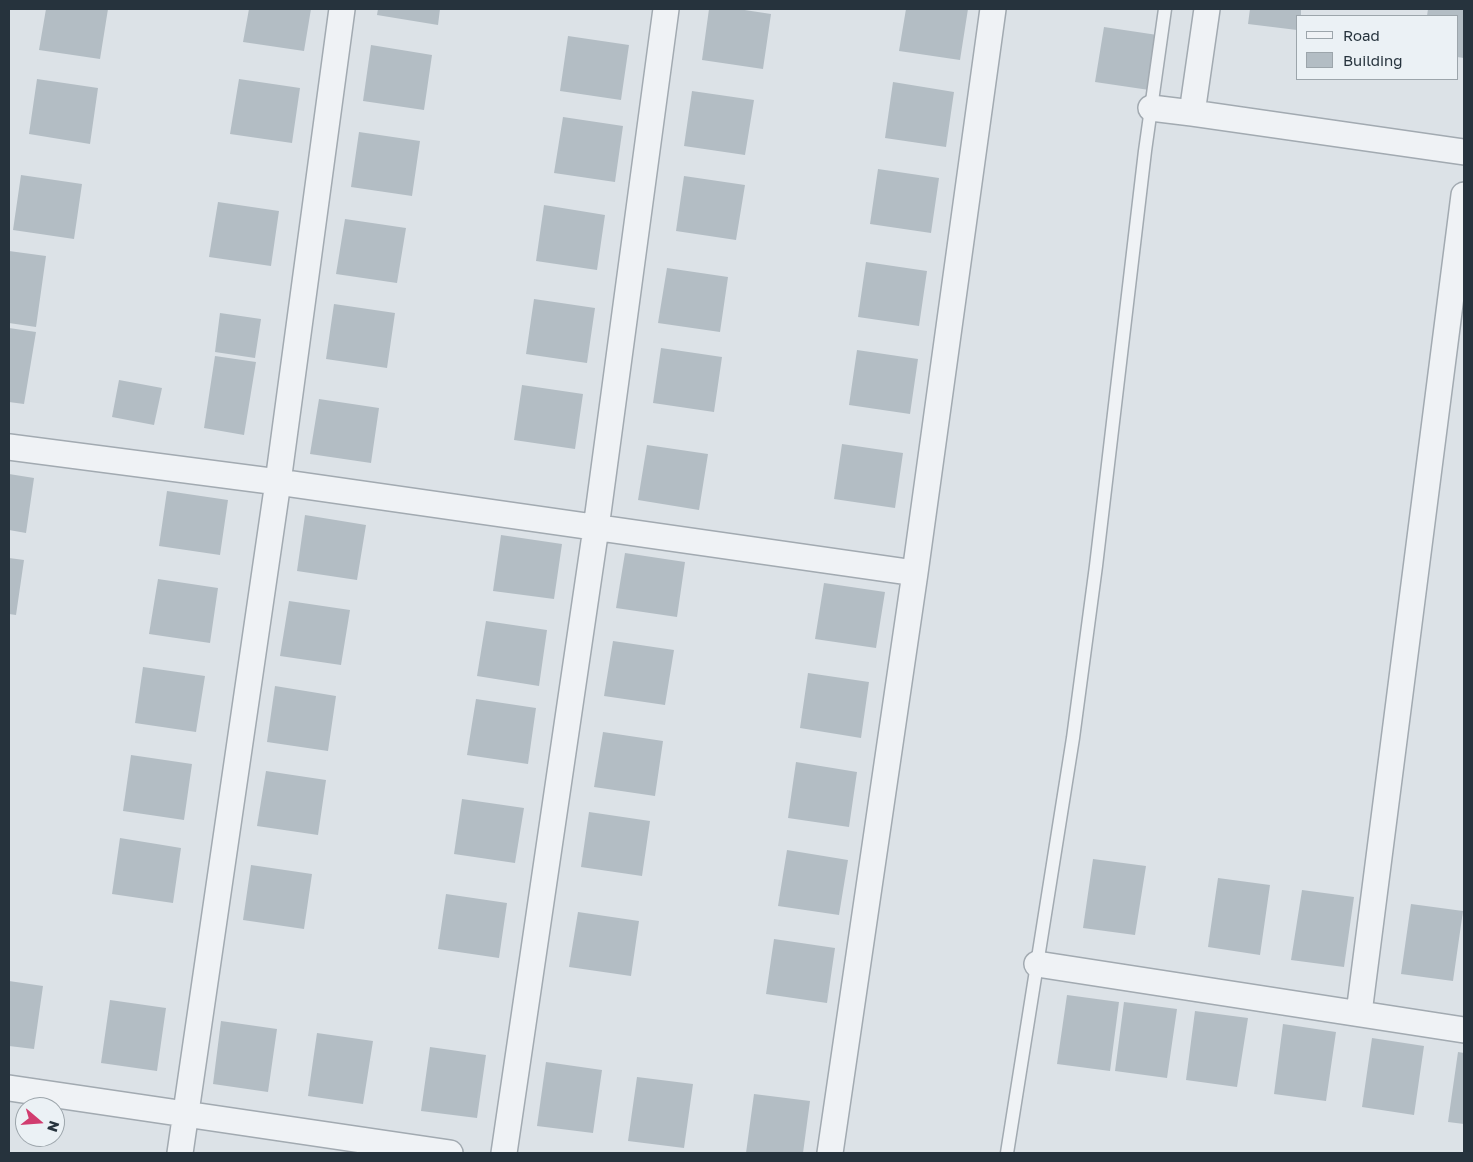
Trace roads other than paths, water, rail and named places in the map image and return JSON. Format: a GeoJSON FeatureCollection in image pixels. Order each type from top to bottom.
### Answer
{"type":"FeatureCollection","features":[{"type":"Feature","properties":{"kind":"street"},"geometry":{"type":"LineString","coordinates":[[180,1153],[278,482],[342,9]]}},
{"type":"Feature","properties":{"kind":"street"},"geometry":{"type":"LineString","coordinates":[[504,1153],[596,528],[666,9]]}},
{"type":"Feature","properties":{"kind":"street"},"geometry":{"type":"LineString","coordinates":[[830,1153],[915,573],[993,9]]}},
{"type":"Feature","properties":{"kind":"street"},"geometry":{"type":"LineString","coordinates":[[1192,113],[1207,9]]}},
{"type":"Feature","properties":{"kind":"street"},"geometry":{"type":"LineString","coordinates":[[1151,108],[1464,152]]}},
{"type":"Feature","properties":{"kind":"street"},"geometry":{"type":"LineString","coordinates":[[1359,1014],[1464,195]]}},
{"type":"Feature","properties":{"kind":"street"},"geometry":{"type":"LineString","coordinates":[[9,447],[278,482],[915,573]]}},
{"type":"Feature","properties":{"kind":"street"},"geometry":{"type":"LineString","coordinates":[[1037,964],[1464,1030]]}},
{"type":"Feature","properties":{"kind":"street"},"geometry":{"type":"LineString","coordinates":[[9,1088],[450,1153]]}},
{"type":"Feature","properties":{"kind":"lane"},"geometry":{"type":"LineString","coordinates":[[1006,1153],[1073,738],[1165,9]]}}]}
